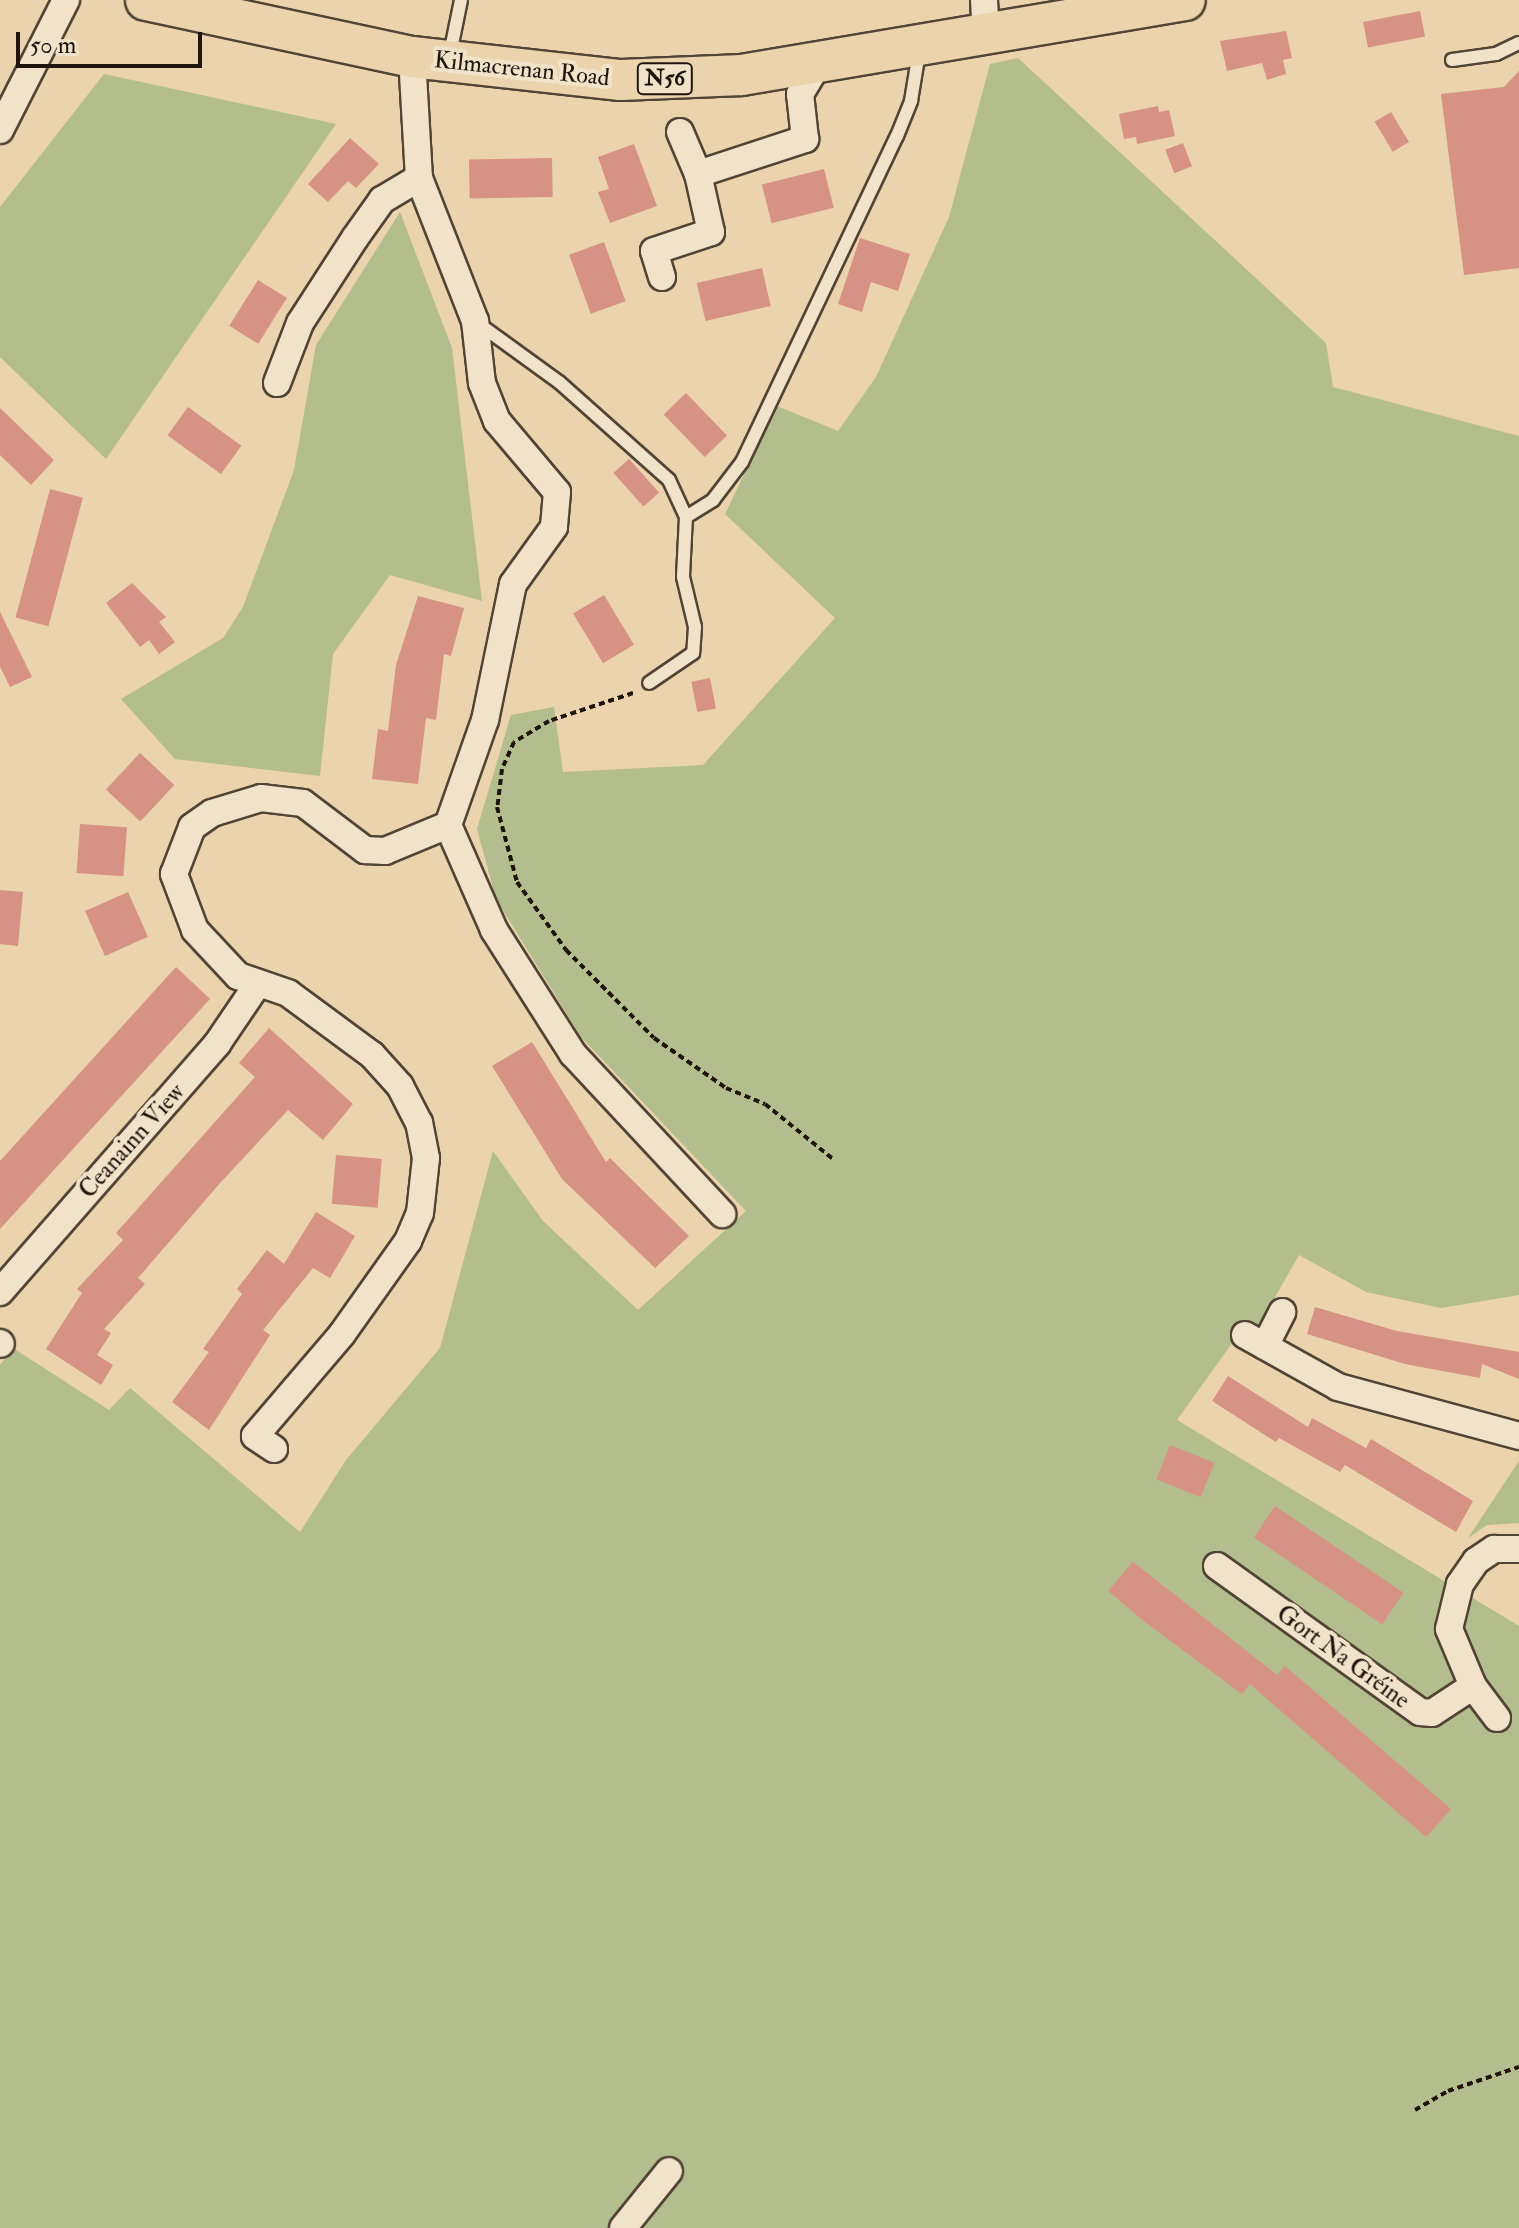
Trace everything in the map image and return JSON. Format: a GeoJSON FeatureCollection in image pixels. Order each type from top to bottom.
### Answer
{"type":"FeatureCollection","features":[{"type":"Feature","properties":{"kind":"main road","name":"Kilmacrenan Road"},"geometry":{"type":"LineString","coordinates":[[146,0],[430,59],[621,80],[742,75],[918,46],[985,17],[1185,0]]}},
{"type":"Feature","properties":{"kind":"street"},"geometry":{"type":"LineString","coordinates":[[0,130],[66,0]]}},
{"type":"Feature","properties":{"kind":"street"},"geometry":{"type":"LineString","coordinates":[[430,59],[419,178],[475,321],[482,383],[497,421],[557,492],[554,527],[513,584],[485,720],[448,825],[494,930],[573,1054],[722,1214]]}},
{"type":"Feature","properties":{"kind":"street"},"geometry":{"type":"LineString","coordinates":[[698,174],[805,139],[800,94],[818,64]]}},
{"type":"Feature","properties":{"kind":"street"},"geometry":{"type":"LineString","coordinates":[[662,277],[654,251],[711,232],[698,174],[680,132]]}},
{"type":"Feature","properties":{"kind":"street"},"geometry":{"type":"LineString","coordinates":[[277,383],[300,323],[355,238],[382,200],[419,178]]}},
{"type":"Feature","properties":{"kind":"street"},"geometry":{"type":"LineString","coordinates":[[274,1449],[255,1436],[342,1334],[408,1241],[420,1213],[426,1158],[419,1123],[400,1086],[372,1055],[288,993],[257,985],[218,957],[181,904],[174,874],[192,827],[212,813],[261,798],[303,803],[365,850],[385,851],[448,825]]}},
{"type":"Feature","properties":{"kind":"street","name":"Ceanainn View"},"geometry":{"type":"LineString","coordinates":[[0,1292],[217,1044],[257,985]]}},
{"type":"Feature","properties":{"kind":"street"},"geometry":{"type":"LineString","coordinates":[[1282,1312],[1255,1341],[1338,1387],[1519,1436]]}},
{"type":"Feature","properties":{"kind":"street"},"geometry":{"type":"LineString","coordinates":[[1497,1718],[1473,1686],[1449,1629],[1460,1584],[1494,1549],[1519,1549]]}},
{"type":"Feature","properties":{"kind":"street","name":"Gort Na Gréine"},"geometry":{"type":"LineString","coordinates":[[1217,1566],[1420,1712],[1432,1713],[1473,1686]]}},
{"type":"Feature","properties":{"kind":"street"},"geometry":{"type":"LineString","coordinates":[[623,2228],[669,2171]]}},
{"type":"Feature","properties":{"kind":"lane"},"geometry":{"type":"LineString","coordinates":[[430,59],[461,0]]}},
{"type":"Feature","properties":{"kind":"lane"},"geometry":{"type":"LineString","coordinates":[[1452,60],[1496,54],[1519,43]]}},
{"type":"Feature","properties":{"kind":"lane"},"geometry":{"type":"LineString","coordinates":[[686,517],[713,500],[742,462],[897,136],[911,101],[918,46]]}},
{"type":"Feature","properties":{"kind":"lane"},"geometry":{"type":"LineString","coordinates":[[475,321],[559,382],[669,480],[686,517],[683,577],[695,627],[693,653],[649,683]]}},
{"type":"Feature","properties":{"kind":"path"},"geometry":{"type":"LineString","coordinates":[[649,683],[620,700],[549,721],[514,742],[502,769],[497,807],[517,882],[566,950],[654,1038],[726,1088],[765,1104],[833,1159]]}},
{"type":"Feature","properties":{"kind":"path"},"geometry":{"type":"LineString","coordinates":[[1415,2110],[1448,2091],[1519,2067]]}},
{"type":"Feature","properties":{"kind":"green space"},"geometry":{"type":"Polygon","coordinates":[[[1018,58],[1326,343],[1333,387],[1519,436],[1519,1295],[1441,1308],[1366,1292],[1299,1255],[1259,1325],[1240,1332],[1177,1420],[1519,1626],[1519,2228],[0,2228],[0,1365],[13,1348],[109,1410],[130,1388],[300,1532],[346,1460],[440,1348],[493,1151],[543,1221],[638,1310],[746,1211],[581,1037],[496,899],[477,829],[511,715],[554,707],[563,772],[703,765],[835,618],[725,514],[777,406],[838,431],[876,377],[949,217],[990,64],[1018,58]]]}},
{"type":"Feature","properties":{"kind":"green space"},"geometry":{"type":"Polygon","coordinates":[[[104,74],[336,124],[106,459],[0,357],[0,207],[104,74]]]}},
{"type":"Feature","properties":{"kind":"green space"},"geometry":{"type":"Polygon","coordinates":[[[400,212],[452,348],[482,601],[390,575],[333,654],[320,776],[175,759],[121,699],[223,638],[243,607],[294,470],[316,345],[400,212]]]}},
{"type":"Feature","properties":{"kind":"green space"},"geometry":{"type":"Polygon","coordinates":[[[1519,1461],[1519,1523],[1487,1525],[1468,1538],[1519,1461]]]}},
{"type":"Feature","properties":{"kind":"building"},"geometry":{"type":"Polygon","coordinates":[[[1420,11],[1425,37],[1368,48],[1363,22],[1420,11]]]}},
{"type":"Feature","properties":{"kind":"building"},"geometry":{"type":"Polygon","coordinates":[[[1286,31],[1292,58],[1283,60],[1286,74],[1267,80],[1262,63],[1227,71],[1220,41],[1286,31]]]}},
{"type":"Feature","properties":{"kind":"building"},"geometry":{"type":"Polygon","coordinates":[[[1519,71],[1519,268],[1464,275],[1441,94],[1504,87],[1519,71]]]}},
{"type":"Feature","properties":{"kind":"building"},"geometry":{"type":"Polygon","coordinates":[[[1158,106],[1159,112],[1169,110],[1175,136],[1137,144],[1136,137],[1124,139],[1119,114],[1158,106]]]}},
{"type":"Feature","properties":{"kind":"building"},"geometry":{"type":"Polygon","coordinates":[[[1391,112],[1409,142],[1393,152],[1375,122],[1391,112]]]}},
{"type":"Feature","properties":{"kind":"building"},"geometry":{"type":"Polygon","coordinates":[[[350,138],[379,164],[356,188],[348,181],[328,202],[308,184],[350,138]]]}},
{"type":"Feature","properties":{"kind":"building"},"geometry":{"type":"Polygon","coordinates":[[[1183,143],[1192,166],[1174,173],[1165,150],[1183,143]]]}},
{"type":"Feature","properties":{"kind":"building"},"geometry":{"type":"Polygon","coordinates":[[[634,144],[657,206],[610,223],[598,192],[609,189],[598,157],[634,144]]]}},
{"type":"Feature","properties":{"kind":"building"},"geometry":{"type":"Polygon","coordinates":[[[552,158],[553,197],[470,198],[469,159],[552,158]]]}},
{"type":"Feature","properties":{"kind":"building"},"geometry":{"type":"Polygon","coordinates":[[[824,169],[834,208],[772,223],[762,184],[824,169]]]}},
{"type":"Feature","properties":{"kind":"building"},"geometry":{"type":"Polygon","coordinates":[[[860,238],[910,254],[898,291],[871,282],[862,312],[838,304],[860,238]]]}},
{"type":"Feature","properties":{"kind":"building"},"geometry":{"type":"Polygon","coordinates":[[[604,242],[626,301],[591,314],[569,255],[604,242]]]}},
{"type":"Feature","properties":{"kind":"building"},"geometry":{"type":"Polygon","coordinates":[[[762,268],[771,306],[705,321],[697,283],[762,268]]]}},
{"type":"Feature","properties":{"kind":"building"},"geometry":{"type":"Polygon","coordinates":[[[258,280],[287,298],[258,344],[229,326],[258,280]]]}},
{"type":"Feature","properties":{"kind":"building"},"geometry":{"type":"Polygon","coordinates":[[[686,393],[727,435],[705,457],[664,415],[686,393]]]}},
{"type":"Feature","properties":{"kind":"building"},"geometry":{"type":"Polygon","coordinates":[[[188,407],[241,446],[221,474],[167,435],[188,407]]]}},
{"type":"Feature","properties":{"kind":"building"},"geometry":{"type":"Polygon","coordinates":[[[0,408],[54,460],[31,485],[0,455],[0,408]]]}},
{"type":"Feature","properties":{"kind":"building"},"geometry":{"type":"Polygon","coordinates":[[[629,459],[659,492],[644,506],[613,473],[629,459]]]}},
{"type":"Feature","properties":{"kind":"building"},"geometry":{"type":"Polygon","coordinates":[[[50,489],[83,498],[48,626],[16,617],[50,489]]]}},
{"type":"Feature","properties":{"kind":"building"},"geometry":{"type":"Polygon","coordinates":[[[132,583],[166,617],[159,622],[175,642],[159,654],[149,640],[140,647],[106,603],[132,583]]]}},
{"type":"Feature","properties":{"kind":"building"},"geometry":{"type":"Polygon","coordinates":[[[604,595],[634,645],[603,663],[573,614],[604,595]]]}},
{"type":"Feature","properties":{"kind":"building"},"geometry":{"type":"Polygon","coordinates":[[[418,596],[464,608],[451,656],[444,654],[436,720],[426,718],[418,784],[372,779],[378,729],[388,731],[396,665],[418,596]]]}},
{"type":"Feature","properties":{"kind":"building"},"geometry":{"type":"Polygon","coordinates":[[[0,612],[32,677],[10,687],[0,667],[0,612]]]}},
{"type":"Feature","properties":{"kind":"building"},"geometry":{"type":"Polygon","coordinates":[[[710,678],[716,708],[697,712],[691,682],[710,678]]]}},
{"type":"Feature","properties":{"kind":"building"},"geometry":{"type":"Polygon","coordinates":[[[140,753],[174,785],[140,822],[106,790],[140,753]]]}},
{"type":"Feature","properties":{"kind":"building"},"geometry":{"type":"Polygon","coordinates":[[[80,824],[127,827],[123,876],[77,873],[80,824]]]}},
{"type":"Feature","properties":{"kind":"building"},"geometry":{"type":"Polygon","coordinates":[[[0,890],[23,892],[18,946],[0,944],[0,890]]]}},
{"type":"Feature","properties":{"kind":"building"},"geometry":{"type":"Polygon","coordinates":[[[128,892],[148,937],[105,956],[85,911],[128,892]]]}},
{"type":"Feature","properties":{"kind":"building"},"geometry":{"type":"Polygon","coordinates":[[[176,967],[210,999],[0,1229],[0,1161],[176,967]]]}},
{"type":"Feature","properties":{"kind":"building"},"geometry":{"type":"Polygon","coordinates":[[[269,1028],[353,1104],[323,1140],[288,1110],[221,1182],[138,1278],[145,1284],[104,1329],[111,1333],[97,1355],[113,1365],[101,1385],[46,1349],[82,1293],[77,1289],[123,1240],[116,1233],[255,1077],[239,1063],[269,1028]]]}},
{"type":"Feature","properties":{"kind":"building"},"geometry":{"type":"Polygon","coordinates":[[[532,1042],[606,1162],[610,1158],[689,1236],[655,1268],[562,1179],[492,1066],[532,1042]]]}},
{"type":"Feature","properties":{"kind":"building"},"geometry":{"type":"Polygon","coordinates":[[[336,1155],[382,1159],[378,1208],[332,1204],[336,1155]]]}},
{"type":"Feature","properties":{"kind":"building"},"geometry":{"type":"Polygon","coordinates":[[[316,1212],[355,1236],[330,1278],[313,1268],[263,1330],[270,1335],[209,1430],[172,1402],[209,1352],[203,1349],[242,1294],[237,1289],[267,1250],[284,1264],[316,1212]]]}},
{"type":"Feature","properties":{"kind":"building"},"geometry":{"type":"Polygon","coordinates":[[[1315,1307],[1397,1331],[1519,1352],[1519,1379],[1482,1364],[1480,1378],[1405,1364],[1307,1334],[1315,1307]]]}},
{"type":"Feature","properties":{"kind":"building"},"geometry":{"type":"Polygon","coordinates":[[[1228,1376],[1308,1427],[1312,1418],[1366,1448],[1371,1439],[1473,1501],[1456,1532],[1345,1465],[1340,1472],[1279,1438],[1276,1442],[1212,1401],[1228,1376]]]}},
{"type":"Feature","properties":{"kind":"building"},"geometry":{"type":"Polygon","coordinates":[[[1170,1445],[1215,1463],[1201,1497],[1156,1479],[1170,1445]]]}},
{"type":"Feature","properties":{"kind":"building"},"geometry":{"type":"Polygon","coordinates":[[[1275,1506],[1404,1593],[1382,1624],[1254,1538],[1275,1506]]]}},
{"type":"Feature","properties":{"kind":"building"},"geometry":{"type":"Polygon","coordinates":[[[1133,1562],[1277,1675],[1285,1666],[1451,1809],[1426,1837],[1250,1684],[1242,1694],[1145,1622],[1108,1591],[1133,1562]]]}}]}
